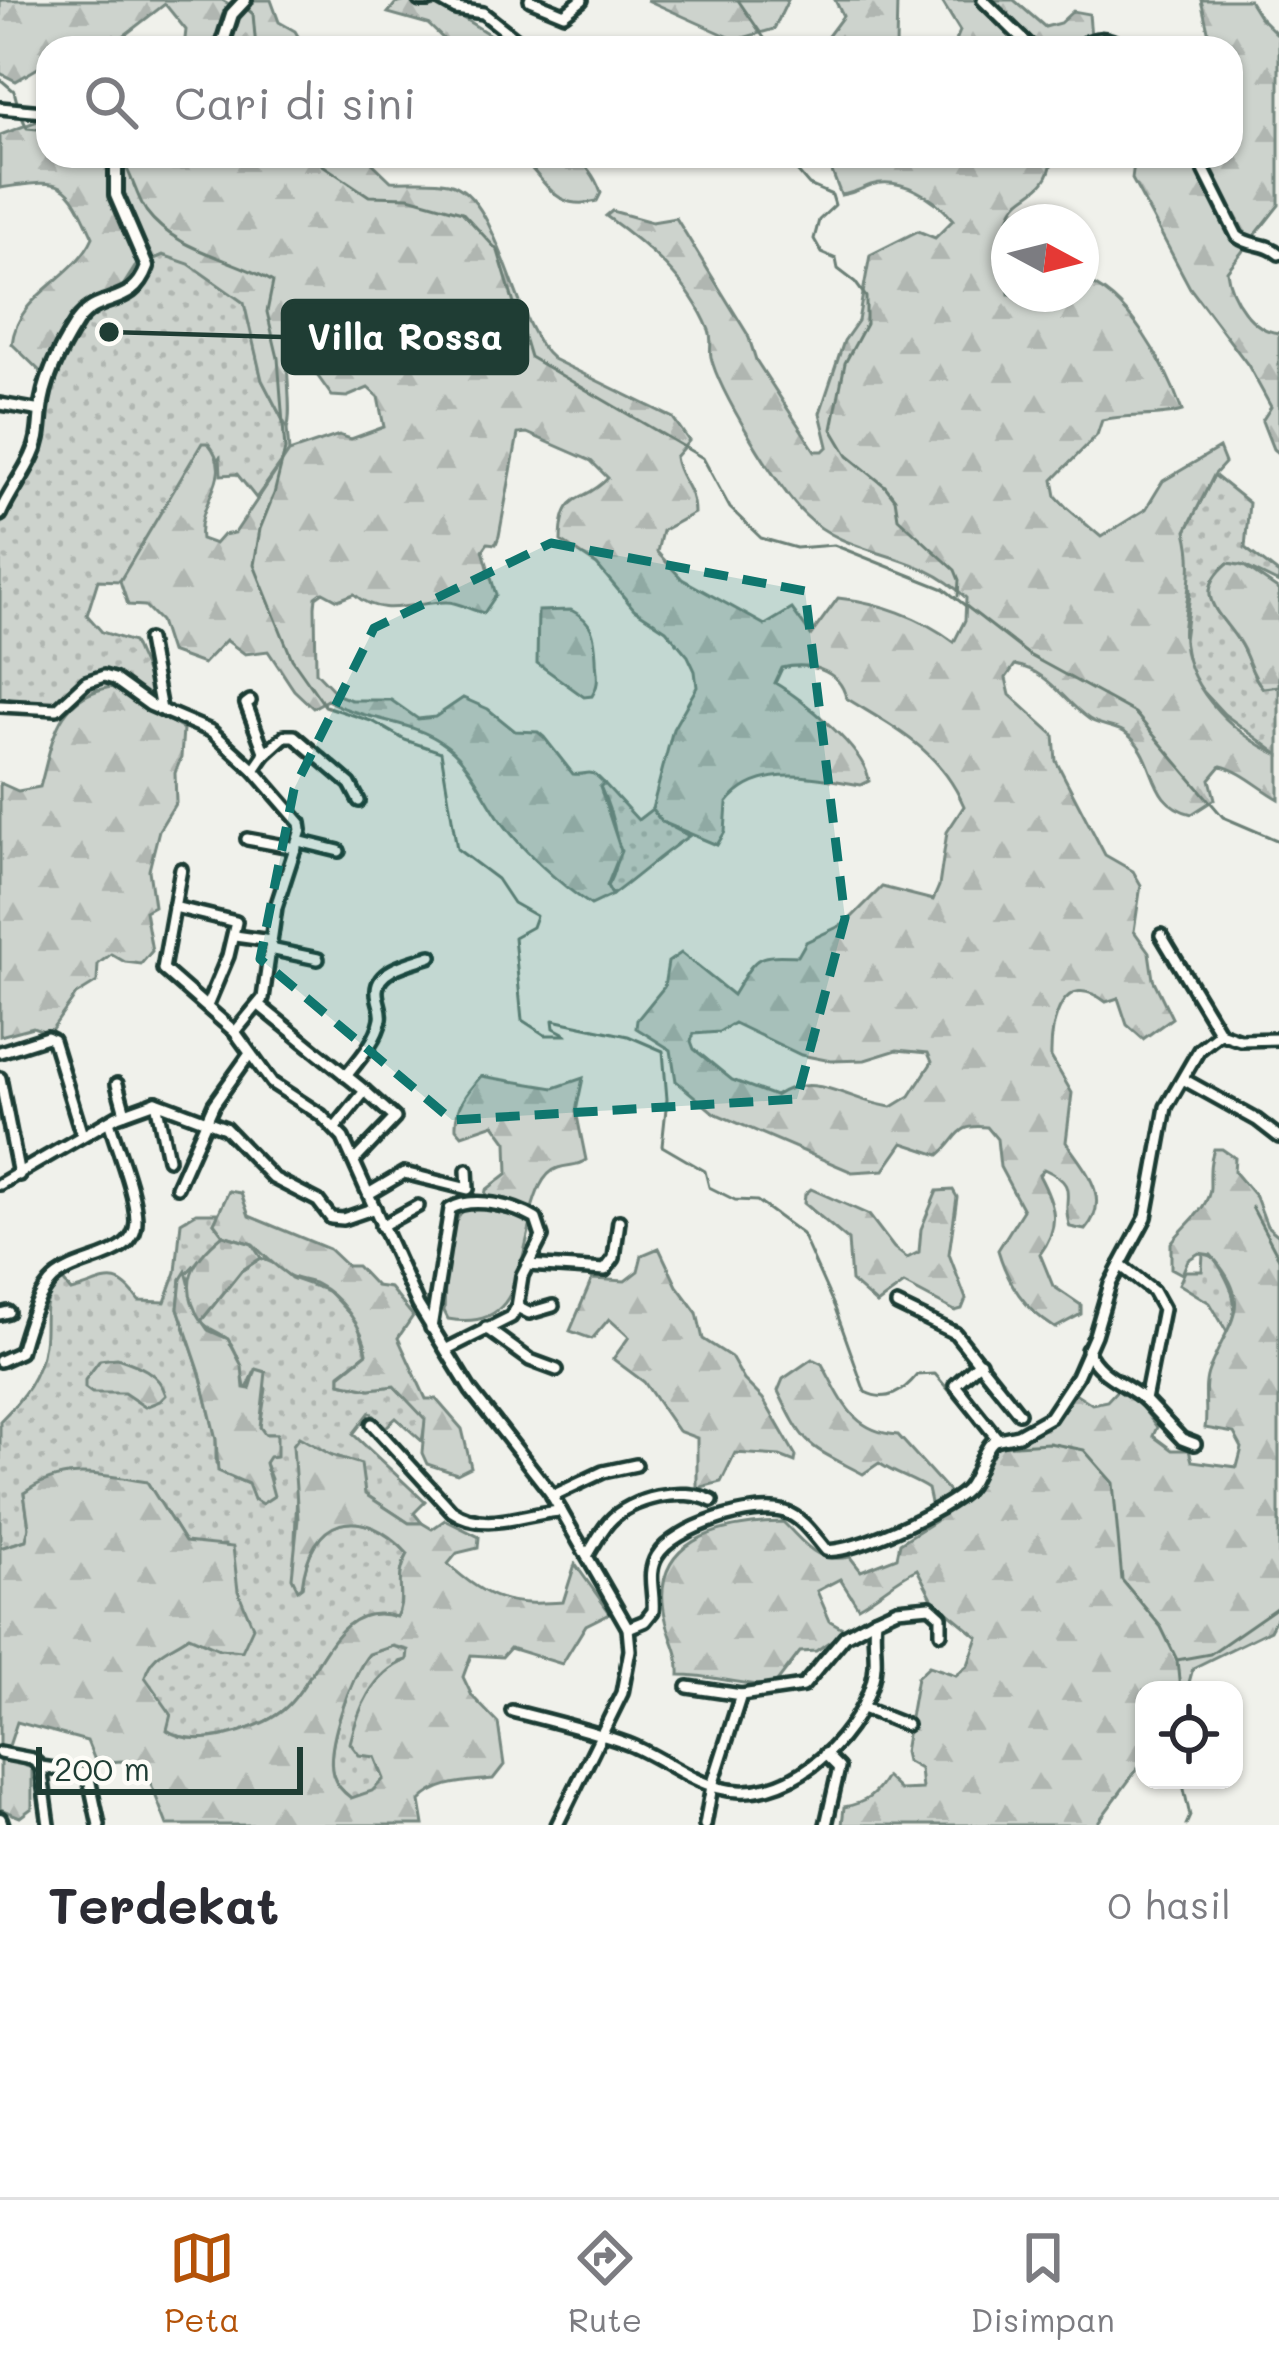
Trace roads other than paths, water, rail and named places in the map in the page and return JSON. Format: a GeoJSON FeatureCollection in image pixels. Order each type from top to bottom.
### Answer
{"type":"FeatureCollection","features":[{"type":"Feature","properties":{"kind":"street"},"geometry":{"type":"LineString","coordinates":[[225,36],[232,14],[245,0]]}},
{"type":"Feature","properties":{"kind":"street"},"geometry":{"type":"LineString","coordinates":[[440,0],[456,9],[483,13],[512,36]]}},
{"type":"Feature","properties":{"kind":"street"},"geometry":{"type":"LineString","coordinates":[[530,0],[564,14],[582,0]]}},
{"type":"Feature","properties":{"kind":"street"},"geometry":{"type":"LineString","coordinates":[[983,0],[1020,36]]}},
{"type":"Feature","properties":{"kind":"street"},"geometry":{"type":"LineString","coordinates":[[5,109],[36,110]]}},
{"type":"Feature","properties":{"kind":"street"},"geometry":{"type":"LineString","coordinates":[[0,514],[33,455],[51,372],[75,325],[93,304],[124,298],[136,288],[147,267],[121,212],[116,168]]}},
{"type":"Feature","properties":{"kind":"street"},"geometry":{"type":"LineString","coordinates":[[1203,168],[1237,236],[1279,254]]}},
{"type":"Feature","properties":{"kind":"street"},"geometry":{"type":"LineString","coordinates":[[0,404],[40,411]]}},
{"type":"Feature","properties":{"kind":"street"},"geometry":{"type":"LineString","coordinates":[[148,640],[161,710]]}},
{"type":"Feature","properties":{"kind":"street"},"geometry":{"type":"LineString","coordinates":[[0,706],[57,709],[77,688],[104,676],[120,682],[161,710],[211,731],[254,770],[300,823],[275,907],[259,1005],[235,1032]]}},
{"type":"Feature","properties":{"kind":"street"},"geometry":{"type":"LineString","coordinates":[[250,701],[246,704],[265,754]]}},
{"type":"Feature","properties":{"kind":"street"},"geometry":{"type":"LineString","coordinates":[[254,770],[285,736],[294,736],[350,784],[359,801]]}},
{"type":"Feature","properties":{"kind":"street"},"geometry":{"type":"LineString","coordinates":[[247,838],[339,851]]}},
{"type":"Feature","properties":{"kind":"street"},"geometry":{"type":"LineString","coordinates":[[181,868],[163,969],[235,1032],[272,1083],[335,1128],[355,1160],[431,1328],[480,1403],[552,1496],[628,1628],[630,1650],[622,1693],[556,1825]]}},
{"type":"Feature","properties":{"kind":"street"},"geometry":{"type":"LineString","coordinates":[[174,908],[235,920],[235,936],[207,1006]]}},
{"type":"Feature","properties":{"kind":"street"},"geometry":{"type":"LineString","coordinates":[[1161,935],[1220,1033],[1240,1040],[1279,1039]]}},
{"type":"Feature","properties":{"kind":"street"},"geometry":{"type":"LineString","coordinates":[[235,936],[318,959]]}},
{"type":"Feature","properties":{"kind":"street"},"geometry":{"type":"LineString","coordinates":[[346,1076],[368,1049],[379,1025],[376,989],[380,981],[400,967],[431,956]]}},
{"type":"Feature","properties":{"kind":"street"},"geometry":{"type":"LineString","coordinates":[[259,1005],[398,1120],[355,1160]]}},
{"type":"Feature","properties":{"kind":"street"},"geometry":{"type":"LineString","coordinates":[[628,1628],[646,1621],[653,1611],[650,1578],[654,1562],[680,1535],[717,1520],[768,1509],[797,1517],[826,1550],[844,1550],[937,1509],[966,1490],[993,1441],[1018,1435],[1050,1417],[1077,1376],[1120,1265],[1146,1217],[1162,1117],[1199,1050],[1220,1033]]}},
{"type":"Feature","properties":{"kind":"street"},"geometry":{"type":"LineString","coordinates":[[0,1052],[47,1037],[52,1040],[82,1135]]}},
{"type":"Feature","properties":{"kind":"street"},"geometry":{"type":"LineString","coordinates":[[177,1187],[221,1091],[249,1055]]}},
{"type":"Feature","properties":{"kind":"street"},"geometry":{"type":"LineString","coordinates":[[0,1078],[19,1175]]}},
{"type":"Feature","properties":{"kind":"street"},"geometry":{"type":"LineString","coordinates":[[1183,1079],[1279,1137]]}},
{"type":"Feature","properties":{"kind":"street"},"geometry":{"type":"LineString","coordinates":[[117,1084],[125,1113]]}},
{"type":"Feature","properties":{"kind":"street"},"geometry":{"type":"LineString","coordinates":[[335,1128],[365,1091]]}},
{"type":"Feature","properties":{"kind":"street"},"geometry":{"type":"LineString","coordinates":[[156,1102],[167,1159]]}},
{"type":"Feature","properties":{"kind":"street"},"geometry":{"type":"LineString","coordinates":[[0,1184],[82,1135],[156,1102],[235,1135],[273,1178],[318,1201],[331,1218],[343,1219],[375,1208]]}},
{"type":"Feature","properties":{"kind":"street"},"geometry":{"type":"LineString","coordinates":[[0,1361],[20,1352],[38,1301],[56,1277],[79,1263],[125,1247],[133,1238],[136,1217],[109,1121]]}},
{"type":"Feature","properties":{"kind":"street"},"geometry":{"type":"LineString","coordinates":[[466,1170],[466,1203]]}},
{"type":"Feature","properties":{"kind":"street"},"geometry":{"type":"LineString","coordinates":[[370,1193],[404,1173],[468,1189]]}},
{"type":"Feature","properties":{"kind":"street"},"geometry":{"type":"LineString","coordinates":[[431,1328],[447,1216],[456,1205],[489,1204],[536,1219],[542,1237],[527,1265],[518,1307],[507,1320],[448,1349]]}},
{"type":"Feature","properties":{"kind":"street"},"geometry":{"type":"LineString","coordinates":[[381,1226],[418,1206]]}},
{"type":"Feature","properties":{"kind":"street"},"geometry":{"type":"LineString","coordinates":[[527,1265],[605,1270],[614,1258],[619,1221]]}},
{"type":"Feature","properties":{"kind":"street"},"geometry":{"type":"LineString","coordinates":[[1120,1265],[1154,1291],[1162,1309],[1145,1400]]}},
{"type":"Feature","properties":{"kind":"street"},"geometry":{"type":"LineString","coordinates":[[897,1305],[955,1333],[1018,1413]]}},
{"type":"Feature","properties":{"kind":"street"},"geometry":{"type":"LineString","coordinates":[[518,1307],[529,1313],[553,1306]]}},
{"type":"Feature","properties":{"kind":"street"},"geometry":{"type":"LineString","coordinates":[[486,1328],[530,1360],[557,1370]]}},
{"type":"Feature","properties":{"kind":"street"},"geometry":{"type":"LineString","coordinates":[[1087,1350],[1101,1373],[1128,1386],[1182,1439],[1195,1444]]}},
{"type":"Feature","properties":{"kind":"street"},"geometry":{"type":"LineString","coordinates":[[980,1362],[955,1385],[993,1441]]}},
{"type":"Feature","properties":{"kind":"street"},"geometry":{"type":"LineString","coordinates":[[372,1424],[452,1511],[466,1520],[490,1524],[561,1511]]}},
{"type":"Feature","properties":{"kind":"street"},"geometry":{"type":"LineString","coordinates":[[552,1496],[603,1472],[636,1465]]}},
{"type":"Feature","properties":{"kind":"street"},"geometry":{"type":"LineString","coordinates":[[587,1556],[611,1518],[636,1504],[667,1496],[702,1496],[712,1501]]}},
{"type":"Feature","properties":{"kind":"street"},"geometry":{"type":"LineString","coordinates":[[688,1687],[741,1695],[803,1686],[845,1636],[897,1609],[931,1606],[941,1616],[941,1633]]}},
{"type":"Feature","properties":{"kind":"street"},"geometry":{"type":"LineString","coordinates":[[512,1712],[603,1735],[712,1786],[754,1790],[801,1773],[826,1754],[863,1708],[877,1664],[875,1619]]}},
{"type":"Feature","properties":{"kind":"street"},"geometry":{"type":"LineString","coordinates":[[705,1825],[712,1786],[741,1695]]}},
{"type":"Feature","properties":{"kind":"street"},"geometry":{"type":"LineString","coordinates":[[863,1708],[906,1725]]}},
{"type":"Feature","properties":{"kind":"street"},"geometry":{"type":"LineString","coordinates":[[0,1753],[32,1760],[41,1767],[88,1774],[99,1825]]}},
{"type":"Feature","properties":{"kind":"street"},"geometry":{"type":"LineString","coordinates":[[826,1754],[839,1767],[826,1825]]}},
{"type":"Feature","properties":{"kind":"street"},"geometry":{"type":"LineString","coordinates":[[41,1767],[49,1825]]}},
{"type":"Feature","properties":{"kind":"waterway"},"geometry":{"type":"LineString","coordinates":[[237,0],[253,14],[255,36]]}},
{"type":"Feature","properties":{"kind":"waterway"},"geometry":{"type":"LineString","coordinates":[[738,0],[763,36]]}},
{"type":"Feature","properties":{"kind":"waterway"},"geometry":{"type":"LineString","coordinates":[[0,79],[14,91],[18,106]]}},
{"type":"Feature","properties":{"kind":"waterway"},"geometry":{"type":"LineString","coordinates":[[21,115],[27,128],[36,129]]}},
{"type":"Feature","properties":{"kind":"waterway"},"geometry":{"type":"LineString","coordinates":[[126,168],[146,211],[158,225],[189,245],[273,282],[267,312],[278,358],[285,450],[254,565],[292,659],[325,706],[441,752],[457,849],[497,879],[513,903],[536,916],[532,927],[514,937],[522,1020],[545,1035],[567,1035],[554,1028],[553,1020],[628,1036],[663,1051],[667,1099],[662,1146],[705,1171],[709,1187],[735,1200],[757,1201],[802,1234],[865,1392],[887,1396],[917,1375],[935,1374],[990,1439]]}},
{"type":"Feature","properties":{"kind":"waterway"},"geometry":{"type":"LineString","coordinates":[[327,168],[369,196],[409,197],[462,212],[498,251],[530,357],[703,458],[730,508],[761,538],[796,548],[834,545],[944,589],[1029,655],[1135,713],[1223,817],[1279,841]]}},
{"type":"Feature","properties":{"kind":"waterway"},"geometry":{"type":"LineString","coordinates":[[794,168],[809,185],[832,195],[835,205],[819,220],[814,239],[866,297],[866,324],[845,363],[832,429],[848,456],[895,499],[898,518],[955,570],[958,596]]}},
{"type":"Feature","properties":{"kind":"waterway"},"geometry":{"type":"LineString","coordinates":[[1252,1207],[1279,1258]]}},
{"type":"Feature","properties":{"kind":"waterway"},"geometry":{"type":"LineString","coordinates":[[997,1446],[1049,1443],[1084,1450],[1113,1483],[1122,1580],[1161,1627],[1177,1660],[1179,1681]]}},
{"type":"Feature","properties":{"kind":"waterway"},"geometry":{"type":"LineString","coordinates":[[1177,1660],[1210,1654],[1279,1606]]}},
{"type":"Feature","properties":{"kind":"waterway"},"geometry":{"type":"LineString","coordinates":[[1184,1789],[1190,1816],[1186,1825]]}},
{"type":"Feature","properties":{"kind":"place","name":"Villa Rossa"},"geometry":{"type":"Point","coordinates":[109,332]}}]}
